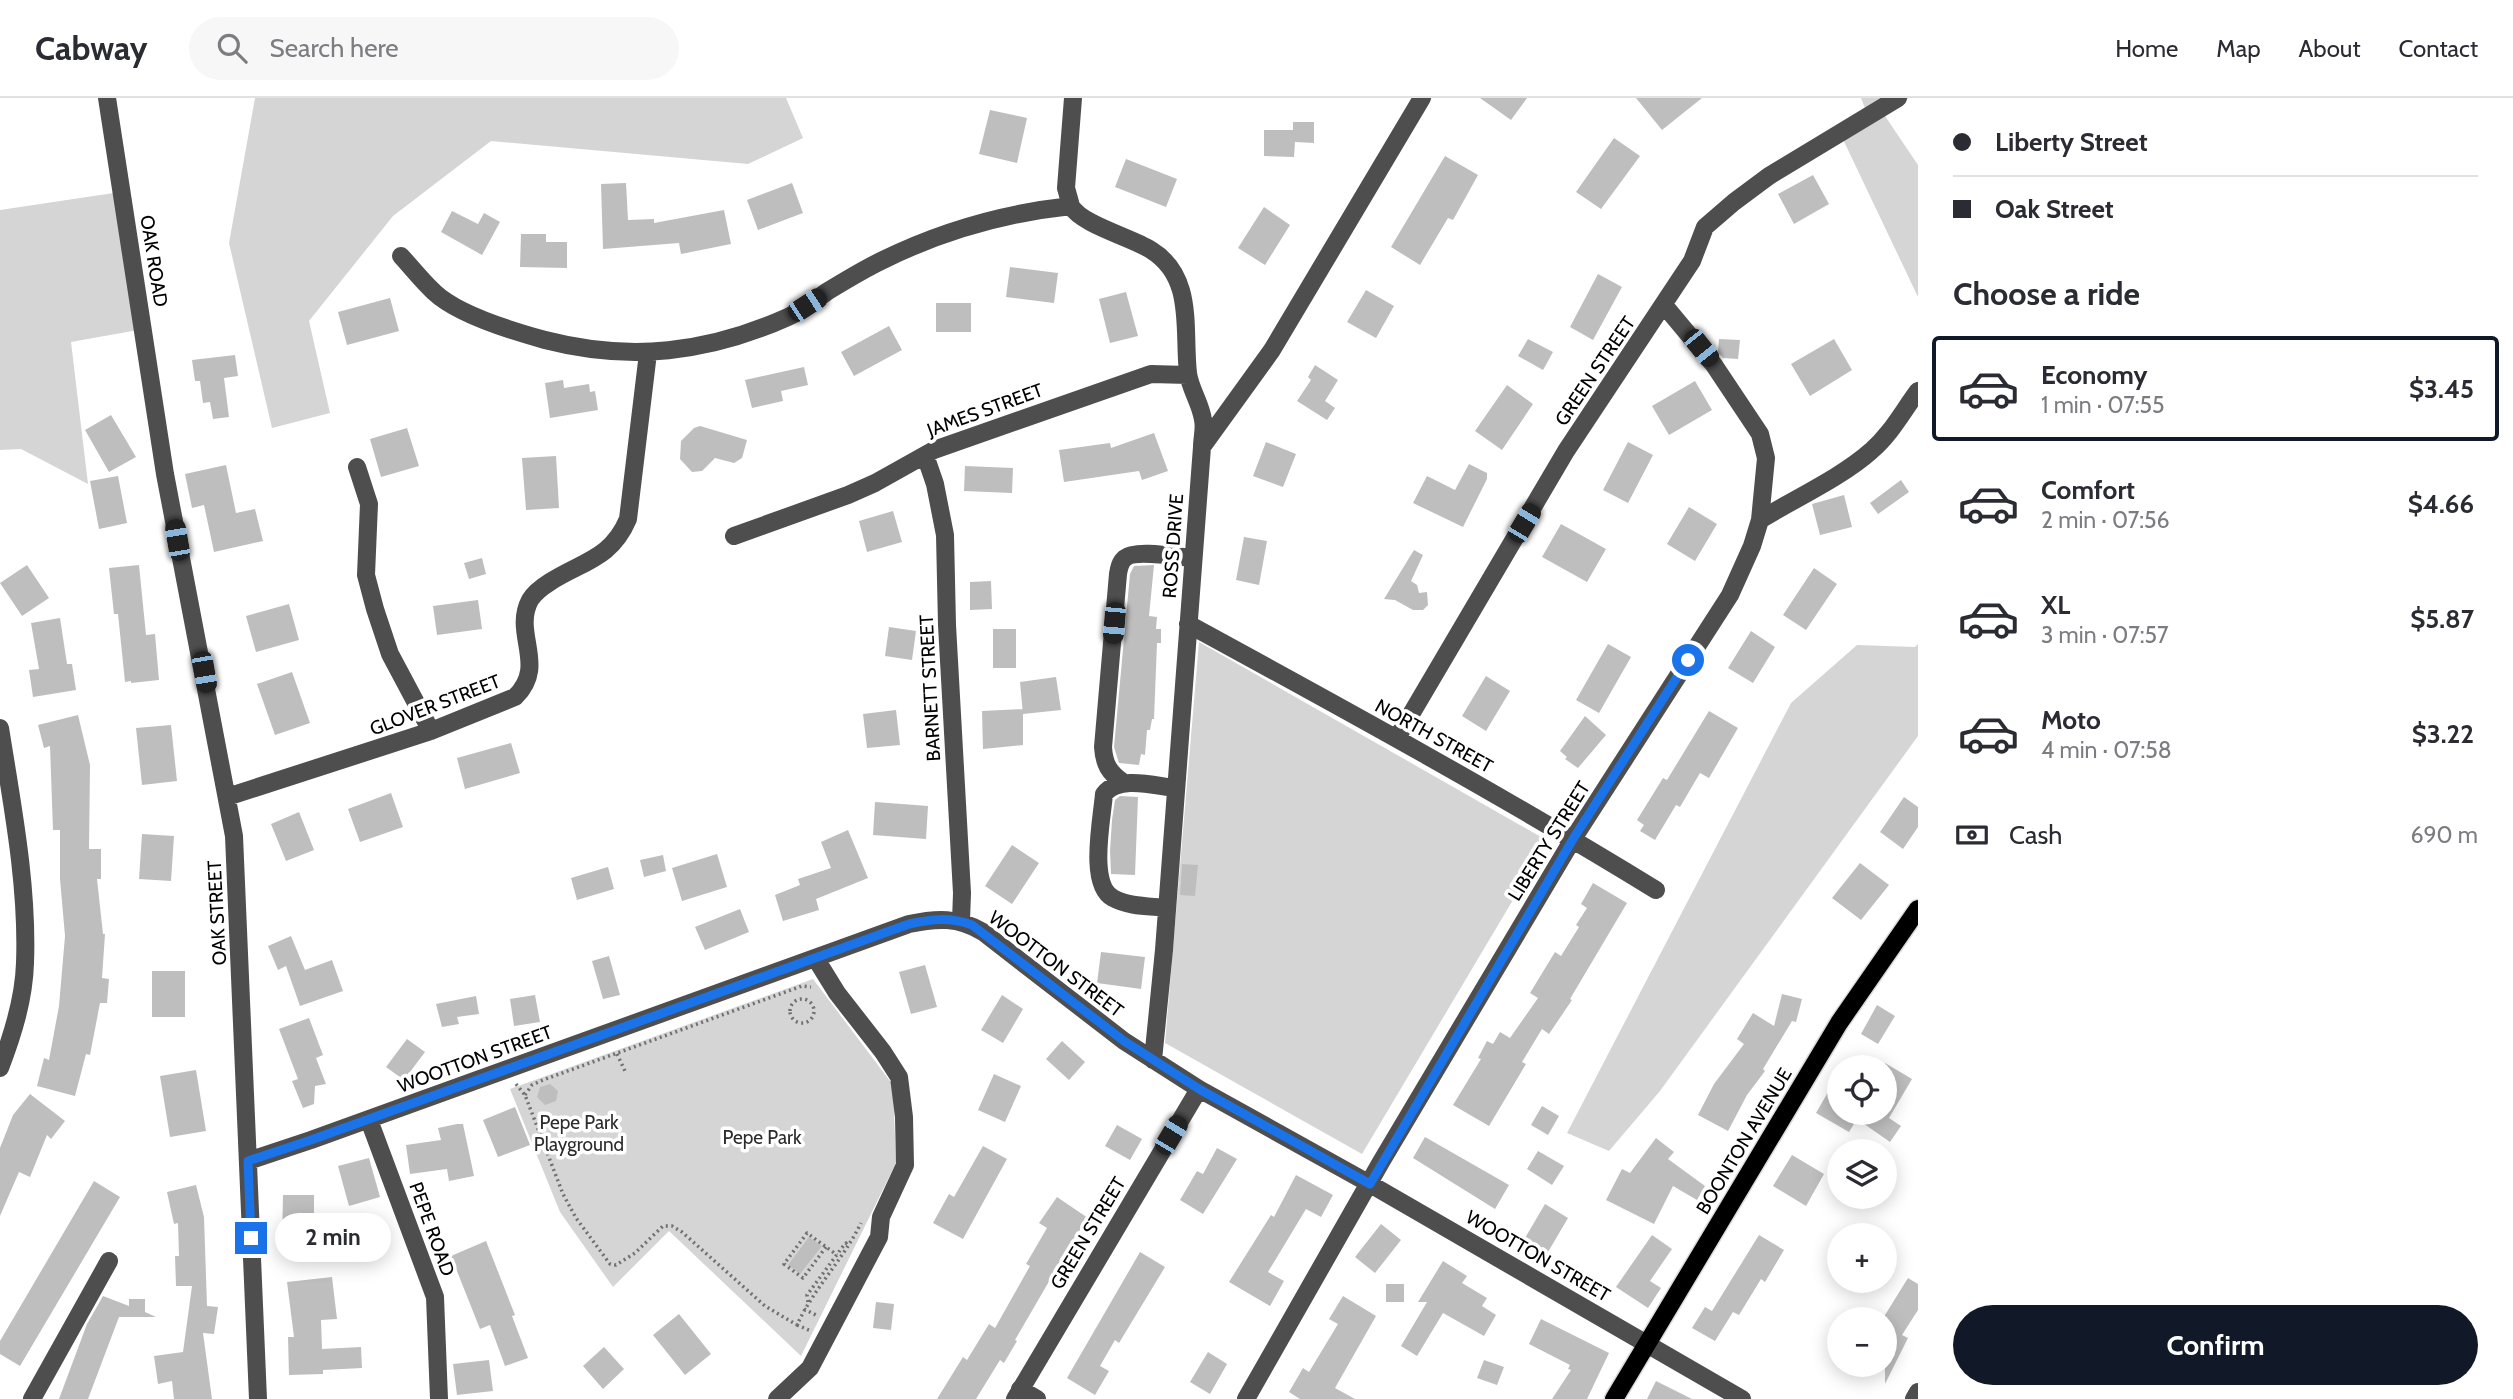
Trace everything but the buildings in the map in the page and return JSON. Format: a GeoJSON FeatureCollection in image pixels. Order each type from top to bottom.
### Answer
{"type":"FeatureCollection","features":[{"type":"Feature","properties":{"kind":"main road","name":"BOONTON AVENUE"},"geometry":{"type":"LineString","coordinates":[[1614,1399],[1839,1023],[1918,909]]}},
{"type":"Feature","properties":{"kind":"street","name":"OAK ROAD"},"geometry":{"type":"LineString","coordinates":[[107,98],[159,431]]}},
{"type":"Feature","properties":{"kind":"street"},"geometry":{"type":"LineString","coordinates":[[1073,98],[1066,188],[1071,206],[1074,212],[1092,222],[1153,251],[1172,268],[1179,279],[1188,325],[1188,375],[1204,421],[1202,447]]}},
{"type":"Feature","properties":{"kind":"street"},"geometry":{"type":"LineString","coordinates":[[1202,447],[1272,350],[1422,98]]}},
{"type":"Feature","properties":{"kind":"street","name":"GREEN STREET"},"geometry":{"type":"LineString","coordinates":[[1397,738],[1566,451],[1692,261],[1706,226],[1769,176],[1898,98]]}},
{"type":"Feature","properties":{"kind":"street"},"geometry":{"type":"LineString","coordinates":[[401,256],[435,294],[479,318],[515,332],[565,345],[616,352],[680,351],[718,343],[790,316],[851,278],[937,236],[1006,217],[1071,206]]}},
{"type":"Feature","properties":{"kind":"street","name":"LIBERTY STREET"},"geometry":{"type":"LineString","coordinates":[[1246,1399],[1573,839],[1730,595],[1752,546],[1760,520],[1766,458],[1760,434],[1714,365],[1664,305]]}},
{"type":"Feature","properties":{"kind":"street","name":"GLOVER STREET"},"geometry":{"type":"LineString","coordinates":[[227,797],[431,731],[515,697],[524,688],[530,677],[525,624],[531,599],[539,589],[569,570],[596,559],[615,542],[628,519],[648,353]]}},
{"type":"Feature","properties":{"kind":"street","name":"JAMES STREET"},"geometry":{"type":"LineString","coordinates":[[734,536],[848,495],[925,454],[1151,374],[1188,375]]}},
{"type":"Feature","properties":{"kind":"street"},"geometry":{"type":"LineString","coordinates":[[1760,520],[1871,452],[1897,422],[1918,391]]}},
{"type":"Feature","properties":{"kind":"street","name":"OAK STREET"},"geometry":{"type":"LineString","coordinates":[[159,431],[234,836],[258,1399]]}},
{"type":"Feature","properties":{"kind":"street","name":"ROSS DRIVE"},"geometry":{"type":"LineString","coordinates":[[1153,1060],[1202,447]]}},
{"type":"Feature","properties":{"kind":"street","name":"BARNETT STREET"},"geometry":{"type":"LineString","coordinates":[[925,454],[935,484],[944,536],[962,893],[961,921]]}},
{"type":"Feature","properties":{"kind":"street"},"geometry":{"type":"LineString","coordinates":[[357,467],[369,504],[366,575],[375,609],[390,654],[431,731]]}},
{"type":"Feature","properties":{"kind":"street"},"geometry":{"type":"LineString","coordinates":[[1124,783],[1112,774],[1104,763],[1103,747],[1118,574],[1122,560],[1128,555],[1141,554],[1193,558]]}},
{"type":"Feature","properties":{"kind":"street","name":"NORTH STREET"},"geometry":{"type":"LineString","coordinates":[[1188,624],[1397,738],[1656,890]]}},
{"type":"Feature","properties":{"kind":"street"},"geometry":{"type":"LineString","coordinates":[[0,728],[21,873],[25,963],[20,1002],[11,1039],[0,1068]]}},
{"type":"Feature","properties":{"kind":"street"},"geometry":{"type":"LineString","coordinates":[[1167,908],[1129,904],[1112,898],[1102,889],[1098,875],[1104,794],[1108,788],[1124,783],[1176,788]]}},
{"type":"Feature","properties":{"kind":"street","name":"WOOTTON STREET"},"geometry":{"type":"LineString","coordinates":[[248,1161],[909,924],[935,919],[961,921],[983,932],[1124,1041],[1199,1089],[1370,1184],[1742,1399]]}},
{"type":"Feature","properties":{"kind":"street"},"geometry":{"type":"LineString","coordinates":[[777,1399],[810,1368],[879,1237],[881,1217],[905,1165],[904,1117],[899,1077],[837,993],[816,959]]}},
{"type":"Feature","properties":{"kind":"street","name":"GREEN STREET"},"geometry":{"type":"LineString","coordinates":[[1017,1394],[1199,1089]]}},
{"type":"Feature","properties":{"kind":"street","name":"PEPE ROAD"},"geometry":{"type":"LineString","coordinates":[[369,1119],[435,1297],[439,1399]]}},
{"type":"Feature","properties":{"kind":"street"},"geometry":{"type":"LineString","coordinates":[[32,1399],[109,1261]]}},
{"type":"Feature","properties":{"kind":"street"},"geometry":{"type":"LineString","coordinates":[[1914,1399],[1918,1392]]}},
{"type":"Feature","properties":{"kind":"street"},"geometry":{"type":"LineString","coordinates":[[1017,1394],[1037,1399]]}},
{"type":"Feature","properties":{"kind":"path"},"geometry":{"type":"LineString","coordinates":[[817,991],[802,986],[532,1084],[526,1096],[563,1194],[576,1218],[610,1264],[616,1265],[635,1253],[663,1226],[672,1226],[765,1306],[797,1325],[808,1302],[849,1246],[863,1220]]}},
{"type":"Feature","properties":{"kind":"path"},"geometry":{"type":"LineString","coordinates":[[806,999],[810,987]]}},
{"type":"Feature","properties":{"kind":"path"},"geometry":{"type":"LineString","coordinates":[[806,999],[814,1006],[813,1017],[804,1023],[791,1016],[790,1010],[795,1001],[806,999]]}},
{"type":"Feature","properties":{"kind":"path"},"geometry":{"type":"LineString","coordinates":[[610,1033],[625,1071]]}},
{"type":"Feature","properties":{"kind":"path"},"geometry":{"type":"LineString","coordinates":[[542,1139],[549,1136]]}},
{"type":"Feature","properties":{"kind":"path"},"geometry":{"type":"LineString","coordinates":[[826,1247],[803,1278],[784,1264],[807,1233],[837,1255]]}},
{"type":"Feature","properties":{"kind":"path"},"geometry":{"type":"LineString","coordinates":[[808,1302],[807,1296],[837,1255],[846,1243],[849,1246]]}},
{"type":"Feature","properties":{"kind":"green space"},"geometry":{"type":"Polygon","coordinates":[[[255,98],[786,98],[803,138],[748,164],[491,141],[393,216],[309,321],[330,413],[272,428],[229,243],[255,98]]]}},
{"type":"Feature","properties":{"kind":"green space"},"geometry":{"type":"Polygon","coordinates":[[[1861,98],[1909,98],[1883,113],[1918,165],[1918,297],[1839,131],[1868,116],[1861,98]]]}},
{"type":"Feature","properties":{"kind":"green space"},"geometry":{"type":"Polygon","coordinates":[[[127,191],[149,328],[71,342],[88,484],[21,449],[0,450],[0,210],[127,191]]]}},
{"type":"Feature","properties":{"kind":"green space"},"geometry":{"type":"Polygon","coordinates":[[[1199,642],[1548,841],[1362,1154],[1165,1043],[1199,642]]]}},
{"type":"Feature","properties":{"kind":"green space"},"geometry":{"type":"Polygon","coordinates":[[[1918,644],[1918,736],[1660,1091],[1609,1151],[1567,1133],[1791,703],[1857,645],[1915,647],[1918,644]]]}},
{"type":"Feature","properties":{"kind":"green space","name":"Pepe Park"},"geometry":{"type":"Polygon","coordinates":[[[813,979],[893,1085],[896,1163],[801,1356],[669,1231],[613,1287],[560,1212],[510,1089],[813,979]]]}},
{"type":"Feature","properties":{"kind":"route"},"geometry":{"type":"LineString","coordinates":[[251,1238],[248,1161],[909,924],[935,919],[961,921],[972,925],[1124,1041],[1199,1089],[1370,1184],[1573,839],[1688,660]]}},
{"type":"Feature","properties":{"kind":"park label","name":"Pepe Park Playground"},"geometry":{"type":"Point","coordinates":[579,1133]}}]}
